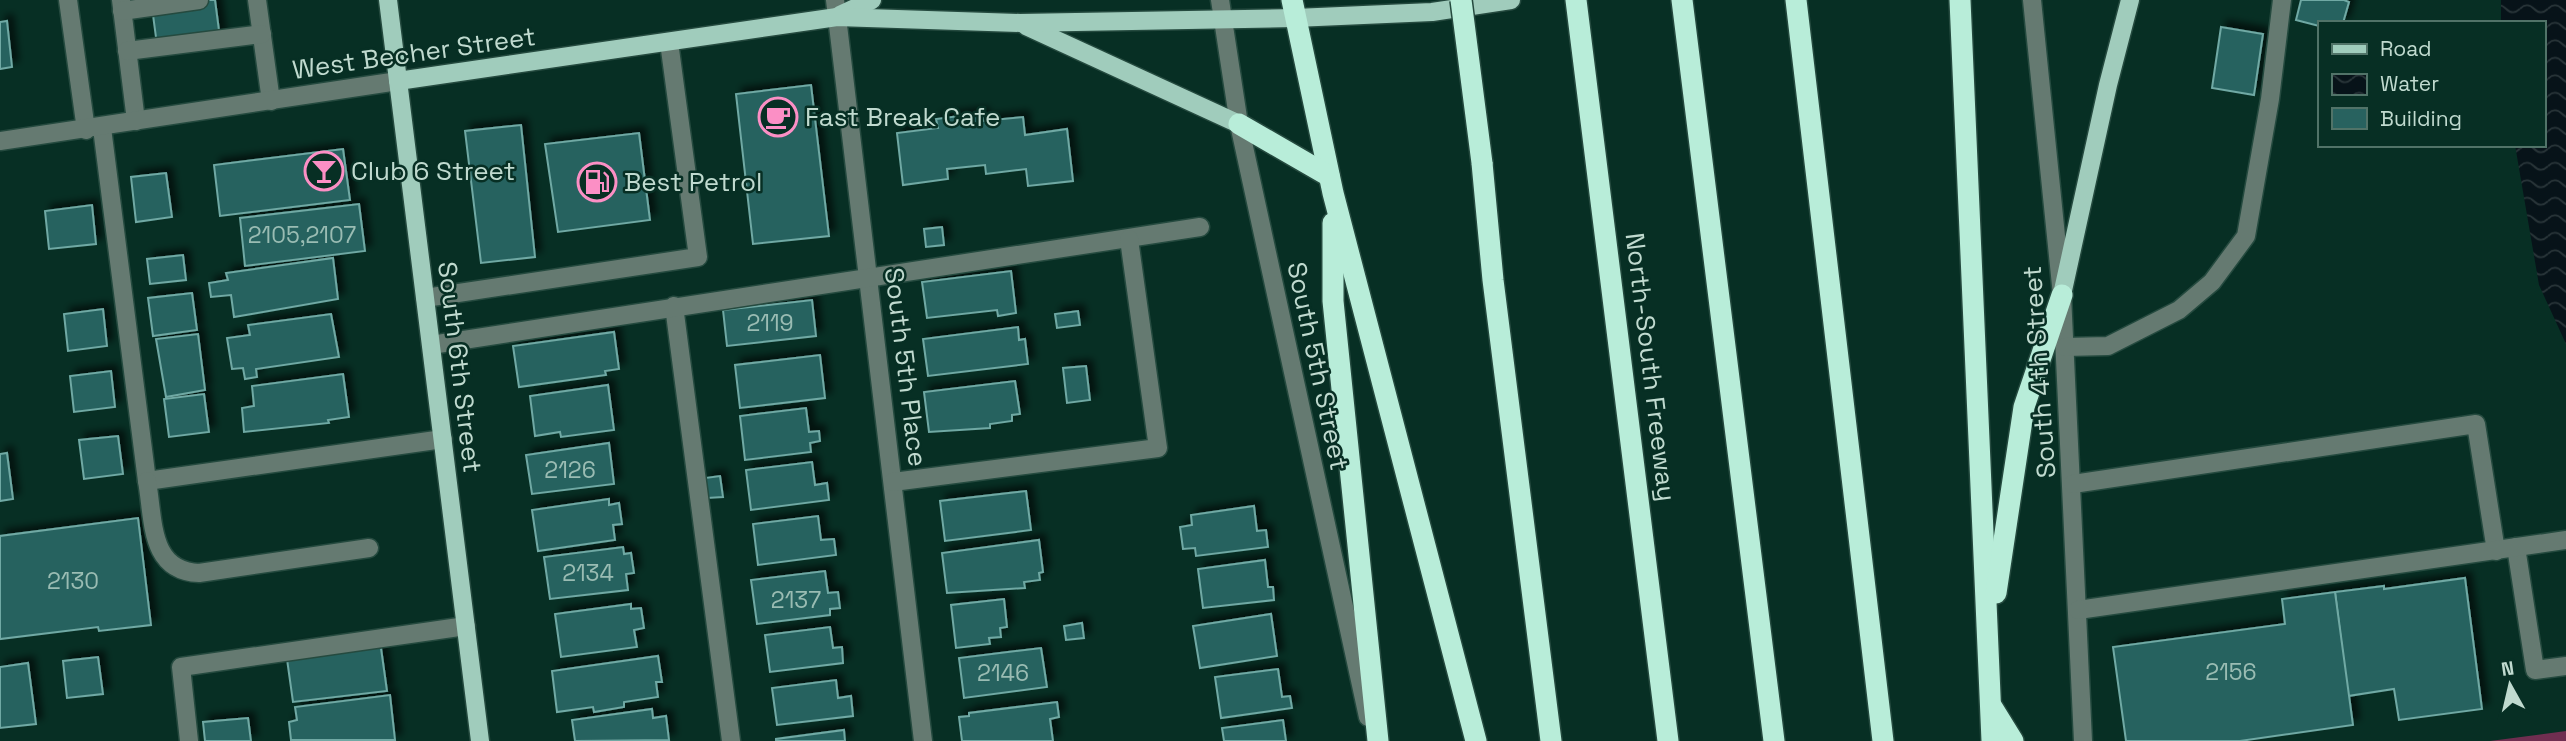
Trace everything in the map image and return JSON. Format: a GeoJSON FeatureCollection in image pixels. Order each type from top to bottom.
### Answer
{"type":"FeatureCollection","features":[{"type":"Feature","properties":{"kind":"highway"},"geometry":{"type":"LineString","coordinates":[[1461,0],[1551,741]]}},
{"type":"Feature","properties":{"kind":"highway","name":"North-South Freeway"},"geometry":{"type":"LineString","coordinates":[[1576,0],[1668,741]]}},
{"type":"Feature","properties":{"kind":"highway"},"geometry":{"type":"LineString","coordinates":[[1682,0],[1774,741]]}},
{"type":"Feature","properties":{"kind":"highway"},"geometry":{"type":"LineString","coordinates":[[1796,0],[1883,741]]}},
{"type":"Feature","properties":{"kind":"highway"},"geometry":{"type":"LineString","coordinates":[[1960,0],[1992,741]]}},
{"type":"Feature","properties":{"kind":"highway"},"geometry":{"type":"LineString","coordinates":[[1297,6],[1331,184],[1476,741]]}},
{"type":"Feature","properties":{"kind":"highway"},"geometry":{"type":"LineString","coordinates":[[1239,124],[1331,184]]}},
{"type":"Feature","properties":{"kind":"highway"},"geometry":{"type":"LineString","coordinates":[[1331,184],[1333,301],[1375,741]]}},
{"type":"Feature","properties":{"kind":"highway"},"geometry":{"type":"LineString","coordinates":[[1989,644],[2024,407],[2062,295]]}},
{"type":"Feature","properties":{"kind":"highway"},"geometry":{"type":"LineString","coordinates":[[1991,705],[2013,741]]}},
{"type":"Feature","properties":{"kind":"main road","name":"South 6th Street"},"geometry":{"type":"LineString","coordinates":[[388,0],[480,741]]}},
{"type":"Feature","properties":{"kind":"main road","name":"West Becher Street"},"geometry":{"type":"LineString","coordinates":[[398,81],[668,42],[872,0]]}},
{"type":"Feature","properties":{"kind":"main road","name":"West Becher Street"},"geometry":{"type":"LineString","coordinates":[[836,8],[1020,23],[1223,19],[1297,6],[1432,12],[1511,0]]}},
{"type":"Feature","properties":{"kind":"main road"},"geometry":{"type":"LineString","coordinates":[[2062,295],[2108,85],[2130,0]]}},
{"type":"Feature","properties":{"kind":"main road"},"geometry":{"type":"LineString","coordinates":[[1020,23],[1239,124]]}},
{"type":"Feature","properties":{"kind":"street"},"geometry":{"type":"LineString","coordinates":[[68,0],[94,129],[157,543],[172,567],[184,572],[199,573],[369,548]]}},
{"type":"Feature","properties":{"kind":"street"},"geometry":{"type":"LineString","coordinates":[[136,121],[121,5],[199,0]]}},
{"type":"Feature","properties":{"kind":"street"},"geometry":{"type":"LineString","coordinates":[[257,0],[271,101]]}},
{"type":"Feature","properties":{"kind":"street","name":"South 5th Street"},"geometry":{"type":"LineString","coordinates":[[1220,0],[1239,124],[1375,741]]}},
{"type":"Feature","properties":{"kind":"street","name":"South 4th Street"},"geometry":{"type":"LineString","coordinates":[[2032,0],[2062,295],[2083,741]]}},
{"type":"Feature","properties":{"kind":"street"},"geometry":{"type":"LineString","coordinates":[[2065,347],[2108,346],[2179,310],[2212,282],[2246,236],[2265,134],[2282,0]]}},
{"type":"Feature","properties":{"kind":"street","name":"South 5th Place"},"geometry":{"type":"LineString","coordinates":[[836,8],[923,741]]}},
{"type":"Feature","properties":{"kind":"street"},"geometry":{"type":"LineString","coordinates":[[127,51],[262,34]]}},
{"type":"Feature","properties":{"kind":"street"},"geometry":{"type":"LineString","coordinates":[[425,298],[698,257],[668,42]]}},
{"type":"Feature","properties":{"kind":"street","name":"West Becher Street"},"geometry":{"type":"LineString","coordinates":[[0,141],[94,129],[398,81]]}},
{"type":"Feature","properties":{"kind":"street"},"geometry":{"type":"LineString","coordinates":[[431,345],[1200,227]]}},
{"type":"Feature","properties":{"kind":"street"},"geometry":{"type":"LineString","coordinates":[[893,482],[1158,447],[1129,239]]}},
{"type":"Feature","properties":{"kind":"street"},"geometry":{"type":"LineString","coordinates":[[674,306],[731,741]]}},
{"type":"Feature","properties":{"kind":"street"},"geometry":{"type":"LineString","coordinates":[[2073,484],[2476,424],[2496,551]]}},
{"type":"Feature","properties":{"kind":"street"},"geometry":{"type":"LineString","coordinates":[[147,481],[443,439]]}},
{"type":"Feature","properties":{"kind":"street"},"geometry":{"type":"LineString","coordinates":[[2078,610],[2566,540]]}},
{"type":"Feature","properties":{"kind":"street"},"geometry":{"type":"LineString","coordinates":[[2516,547],[2535,670],[2566,666]]}},
{"type":"Feature","properties":{"kind":"street"},"geometry":{"type":"LineString","coordinates":[[189,741],[181,667],[466,626]]}},
{"type":"Feature","properties":{"kind":"shaded area"},"geometry":{"type":"Polygon","coordinates":[[[2566,731],[2566,741],[2490,741],[2566,731]]]}},
{"type":"Feature","properties":{"kind":"water"},"geometry":{"type":"Polygon","coordinates":[[[2501,0],[2566,0],[2566,344],[2539,285],[2515,147],[2545,147],[2545,21],[2501,21],[2501,0]]]}},
{"type":"Feature","properties":{"kind":"building"},"geometry":{"type":"Polygon","coordinates":[[[151,0],[215,0],[220,38],[157,45],[151,0]]]}},
{"type":"Feature","properties":{"kind":"building"},"geometry":{"type":"Polygon","coordinates":[[[2301,0],[2349,2],[2344,21],[2318,21],[2318,26],[2296,20],[2301,0]]]}},
{"type":"Feature","properties":{"kind":"building"},"geometry":{"type":"Polygon","coordinates":[[[7,21],[12,67],[0,69],[0,22],[7,21]]]}},
{"type":"Feature","properties":{"kind":"building"},"geometry":{"type":"Polygon","coordinates":[[[2221,27],[2263,34],[2254,95],[2212,88],[2221,27]]]}},
{"type":"Feature","properties":{"kind":"building"},"geometry":{"type":"Polygon","coordinates":[[[811,85],[829,236],[753,244],[736,94],[811,85]]]}},
{"type":"Feature","properties":{"kind":"building"},"geometry":{"type":"Polygon","coordinates":[[[982,113],[983,121],[1023,117],[1025,135],[1067,129],[1073,181],[1028,186],[1026,169],[986,174],[985,165],[947,169],[948,179],[903,185],[897,133],[938,128],[936,119],[982,113]]]}},
{"type":"Feature","properties":{"kind":"building"},"geometry":{"type":"Polygon","coordinates":[[[521,125],[535,257],[481,263],[465,131],[521,125]]]}},
{"type":"Feature","properties":{"kind":"building"},"geometry":{"type":"Polygon","coordinates":[[[639,133],[650,220],[558,232],[545,144],[639,133]]]}},
{"type":"Feature","properties":{"kind":"building"},"geometry":{"type":"Polygon","coordinates":[[[343,149],[350,200],[220,216],[214,165],[343,149]]]}},
{"type":"Feature","properties":{"kind":"building"},"geometry":{"type":"Polygon","coordinates":[[[166,173],[172,217],[136,222],[131,177],[166,173]]]}},
{"type":"Feature","properties":{"kind":"building"},"geometry":{"type":"Polygon","coordinates":[[[359,204],[365,251],[245,266],[240,218],[359,204]]]}},
{"type":"Feature","properties":{"kind":"building"},"geometry":{"type":"Polygon","coordinates":[[[92,205],[96,244],[49,249],[45,211],[92,205]]]}},
{"type":"Feature","properties":{"kind":"building"},"geometry":{"type":"Polygon","coordinates":[[[942,227],[944,245],[926,247],[924,229],[942,227]]]}},
{"type":"Feature","properties":{"kind":"building"},"geometry":{"type":"Polygon","coordinates":[[[183,255],[186,280],[150,284],[147,259],[183,255]]]}},
{"type":"Feature","properties":{"kind":"building"},"geometry":{"type":"Polygon","coordinates":[[[333,258],[338,299],[234,317],[231,295],[211,297],[209,283],[228,280],[226,273],[333,258]]]}},
{"type":"Feature","properties":{"kind":"building"},"geometry":{"type":"Polygon","coordinates":[[[1011,271],[1016,313],[998,316],[997,310],[927,318],[922,282],[1011,271]]]}},
{"type":"Feature","properties":{"kind":"building"},"geometry":{"type":"Polygon","coordinates":[[[192,293],[197,330],[153,336],[148,298],[192,293]]]}},
{"type":"Feature","properties":{"kind":"building"},"geometry":{"type":"Polygon","coordinates":[[[812,300],[816,336],[727,346],[723,310],[812,300]]]}},
{"type":"Feature","properties":{"kind":"building"},"geometry":{"type":"Polygon","coordinates":[[[103,309],[107,346],[68,351],[64,314],[103,309]]]}},
{"type":"Feature","properties":{"kind":"building"},"geometry":{"type":"Polygon","coordinates":[[[1078,311],[1080,325],[1057,328],[1055,314],[1078,311]]]}},
{"type":"Feature","properties":{"kind":"building"},"geometry":{"type":"Polygon","coordinates":[[[331,314],[339,357],[256,369],[257,377],[245,379],[243,368],[232,369],[227,338],[250,335],[248,325],[331,314]]]}},
{"type":"Feature","properties":{"kind":"building"},"geometry":{"type":"Polygon","coordinates":[[[1018,327],[1019,340],[1025,339],[1028,364],[928,376],[923,339],[1018,327]]]}},
{"type":"Feature","properties":{"kind":"building"},"geometry":{"type":"Polygon","coordinates":[[[614,332],[619,369],[605,371],[606,375],[519,387],[513,346],[614,332]]]}},
{"type":"Feature","properties":{"kind":"building"},"geometry":{"type":"Polygon","coordinates":[[[198,334],[205,390],[166,397],[156,339],[198,334]]]}},
{"type":"Feature","properties":{"kind":"building"},"geometry":{"type":"Polygon","coordinates":[[[820,355],[825,398],[740,408],[735,365],[820,355]]]}},
{"type":"Feature","properties":{"kind":"building"},"geometry":{"type":"Polygon","coordinates":[[[1086,366],[1090,400],[1067,403],[1063,368],[1086,366]]]}},
{"type":"Feature","properties":{"kind":"building"},"geometry":{"type":"Polygon","coordinates":[[[111,371],[115,407],[74,412],[70,376],[111,371]]]}},
{"type":"Feature","properties":{"kind":"building"},"geometry":{"type":"Polygon","coordinates":[[[343,374],[349,417],[328,420],[329,423],[244,432],[242,408],[254,406],[252,386],[343,374]]]}},
{"type":"Feature","properties":{"kind":"building"},"geometry":{"type":"Polygon","coordinates":[[[1015,381],[1020,414],[1012,415],[1012,421],[990,424],[990,428],[929,432],[924,392],[1015,381]]]}},
{"type":"Feature","properties":{"kind":"building"},"geometry":{"type":"Polygon","coordinates":[[[608,385],[614,430],[561,437],[560,432],[535,436],[530,396],[608,385]]]}},
{"type":"Feature","properties":{"kind":"building"},"geometry":{"type":"Polygon","coordinates":[[[204,394],[209,432],[169,437],[164,399],[204,394]]]}},
{"type":"Feature","properties":{"kind":"building"},"geometry":{"type":"Polygon","coordinates":[[[806,408],[809,432],[819,431],[820,441],[810,443],[811,452],[745,460],[740,416],[806,408]]]}},
{"type":"Feature","properties":{"kind":"building"},"geometry":{"type":"Polygon","coordinates":[[[118,436],[123,474],[84,479],[79,440],[118,436]]]}},
{"type":"Feature","properties":{"kind":"building"},"geometry":{"type":"Polygon","coordinates":[[[609,443],[614,484],[532,494],[526,455],[609,443]]]}},
{"type":"Feature","properties":{"kind":"building"},"geometry":{"type":"Polygon","coordinates":[[[7,453],[13,499],[0,501],[0,454],[7,453]]]}},
{"type":"Feature","properties":{"kind":"building"},"geometry":{"type":"Polygon","coordinates":[[[812,462],[815,485],[827,483],[829,500],[751,510],[746,470],[812,462]]]}},
{"type":"Feature","properties":{"kind":"building"},"geometry":{"type":"Polygon","coordinates":[[[720,476],[723,497],[707,498],[705,478],[720,476]]]}},
{"type":"Feature","properties":{"kind":"building"},"geometry":{"type":"Polygon","coordinates":[[[1026,491],[1031,530],[945,541],[940,501],[1026,491]]]}},
{"type":"Feature","properties":{"kind":"building"},"geometry":{"type":"Polygon","coordinates":[[[609,499],[609,505],[619,503],[622,524],[613,525],[615,540],[538,551],[532,510],[609,499]]]}},
{"type":"Feature","properties":{"kind":"building"},"geometry":{"type":"Polygon","coordinates":[[[1254,506],[1257,531],[1266,530],[1268,547],[1196,556],[1195,548],[1183,549],[1180,527],[1192,525],[1191,515],[1254,506]]]}},
{"type":"Feature","properties":{"kind":"building"},"geometry":{"type":"Polygon","coordinates":[[[818,516],[821,540],[834,539],[836,555],[758,565],[753,524],[818,516]]]}},
{"type":"Feature","properties":{"kind":"building"},"geometry":{"type":"Polygon","coordinates":[[[138,518],[151,625],[99,631],[98,627],[0,639],[0,536],[138,518]]]}},
{"type":"Feature","properties":{"kind":"building"},"geometry":{"type":"Polygon","coordinates":[[[1039,540],[1043,572],[1039,573],[1040,580],[1024,582],[1025,588],[947,593],[942,553],[1039,540]]]}},
{"type":"Feature","properties":{"kind":"building"},"geometry":{"type":"Polygon","coordinates":[[[623,547],[624,554],[631,553],[634,573],[626,574],[628,590],[550,599],[544,557],[623,547]]]}},
{"type":"Feature","properties":{"kind":"building"},"geometry":{"type":"Polygon","coordinates":[[[1265,560],[1268,587],[1273,587],[1274,600],[1203,608],[1198,569],[1265,560]]]}},
{"type":"Feature","properties":{"kind":"building"},"geometry":{"type":"Polygon","coordinates":[[[825,571],[828,593],[838,592],[840,608],[830,609],[830,615],[757,624],[751,580],[825,571]]]}},
{"type":"Feature","properties":{"kind":"building"},"geometry":{"type":"Polygon","coordinates":[[[2465,578],[2482,709],[2399,720],[2394,689],[2348,696],[2335,592],[2384,586],[2384,589],[2465,578]]]}},
{"type":"Feature","properties":{"kind":"building"},"geometry":{"type":"Polygon","coordinates":[[[2335,592],[2353,725],[2240,741],[2126,741],[2113,647],[2285,624],[2282,599],[2335,592]]]}},
{"type":"Feature","properties":{"kind":"building"},"geometry":{"type":"Polygon","coordinates":[[[1004,599],[1007,627],[1000,628],[1001,637],[989,638],[990,644],[956,648],[951,605],[1004,599]]]}},
{"type":"Feature","properties":{"kind":"building"},"geometry":{"type":"Polygon","coordinates":[[[631,604],[631,609],[641,608],[644,628],[634,630],[637,647],[561,657],[555,614],[631,604]]]}},
{"type":"Feature","properties":{"kind":"building"},"geometry":{"type":"Polygon","coordinates":[[[1271,614],[1277,656],[1200,668],[1193,626],[1271,614]]]}},
{"type":"Feature","properties":{"kind":"building"},"geometry":{"type":"Polygon","coordinates":[[[1082,623],[1084,638],[1066,640],[1064,626],[1082,623]]]}},
{"type":"Feature","properties":{"kind":"building"},"geometry":{"type":"Polygon","coordinates":[[[830,627],[833,648],[842,647],[843,663],[770,672],[765,635],[830,627]]]}},
{"type":"Feature","properties":{"kind":"building"},"geometry":{"type":"Polygon","coordinates":[[[380,641],[387,691],[293,702],[286,652],[380,641]]]}},
{"type":"Feature","properties":{"kind":"building"},"geometry":{"type":"Polygon","coordinates":[[[1041,648],[1047,687],[964,698],[959,658],[1041,648]]]}},
{"type":"Feature","properties":{"kind":"building"},"geometry":{"type":"Polygon","coordinates":[[[658,656],[662,682],[656,682],[658,697],[624,702],[624,707],[594,712],[593,707],[557,712],[552,671],[658,656]]]}},
{"type":"Feature","properties":{"kind":"building"},"geometry":{"type":"Polygon","coordinates":[[[98,657],[103,694],[67,698],[63,661],[98,657]]]}},
{"type":"Feature","properties":{"kind":"building"},"geometry":{"type":"Polygon","coordinates":[[[28,663],[36,724],[0,728],[0,667],[28,663]]]}},
{"type":"Feature","properties":{"kind":"building"},"geometry":{"type":"Polygon","coordinates":[[[1278,669],[1282,697],[1290,696],[1292,708],[1221,718],[1215,677],[1278,669]]]}},
{"type":"Feature","properties":{"kind":"building"},"geometry":{"type":"Polygon","coordinates":[[[836,680],[838,698],[851,696],[853,716],[777,725],[772,688],[836,680]]]}},
{"type":"Feature","properties":{"kind":"building"},"geometry":{"type":"Polygon","coordinates":[[[390,695],[395,740],[291,740],[289,722],[297,720],[295,707],[390,695]]]}},
{"type":"Feature","properties":{"kind":"building"},"geometry":{"type":"Polygon","coordinates":[[[1057,702],[1059,717],[1050,719],[1053,741],[962,741],[959,717],[969,716],[969,713],[1057,702]]]}},
{"type":"Feature","properties":{"kind":"building"},"geometry":{"type":"Polygon","coordinates":[[[652,709],[653,718],[666,716],[669,740],[575,741],[572,720],[652,709]]]}},
{"type":"Feature","properties":{"kind":"building"},"geometry":{"type":"Polygon","coordinates":[[[248,718],[251,741],[205,741],[203,722],[248,718]]]}},
{"type":"Feature","properties":{"kind":"building"},"geometry":{"type":"Polygon","coordinates":[[[1283,720],[1286,741],[1224,741],[1222,728],[1283,720]]]}},
{"type":"Feature","properties":{"kind":"building"},"geometry":{"type":"Polygon","coordinates":[[[844,730],[845,741],[776,741],[776,739],[844,730]]]}},
{"type":"Feature","properties":{"kind":"place","name":"Fast Break Cafe"},"geometry":{"type":"Point","coordinates":[778,117]}},
{"type":"Feature","properties":{"kind":"place","name":"Club 6 Street"},"geometry":{"type":"Point","coordinates":[324,171]}},
{"type":"Feature","properties":{"kind":"place","name":"Best Petrol"},"geometry":{"type":"Point","coordinates":[597,182]}}]}
